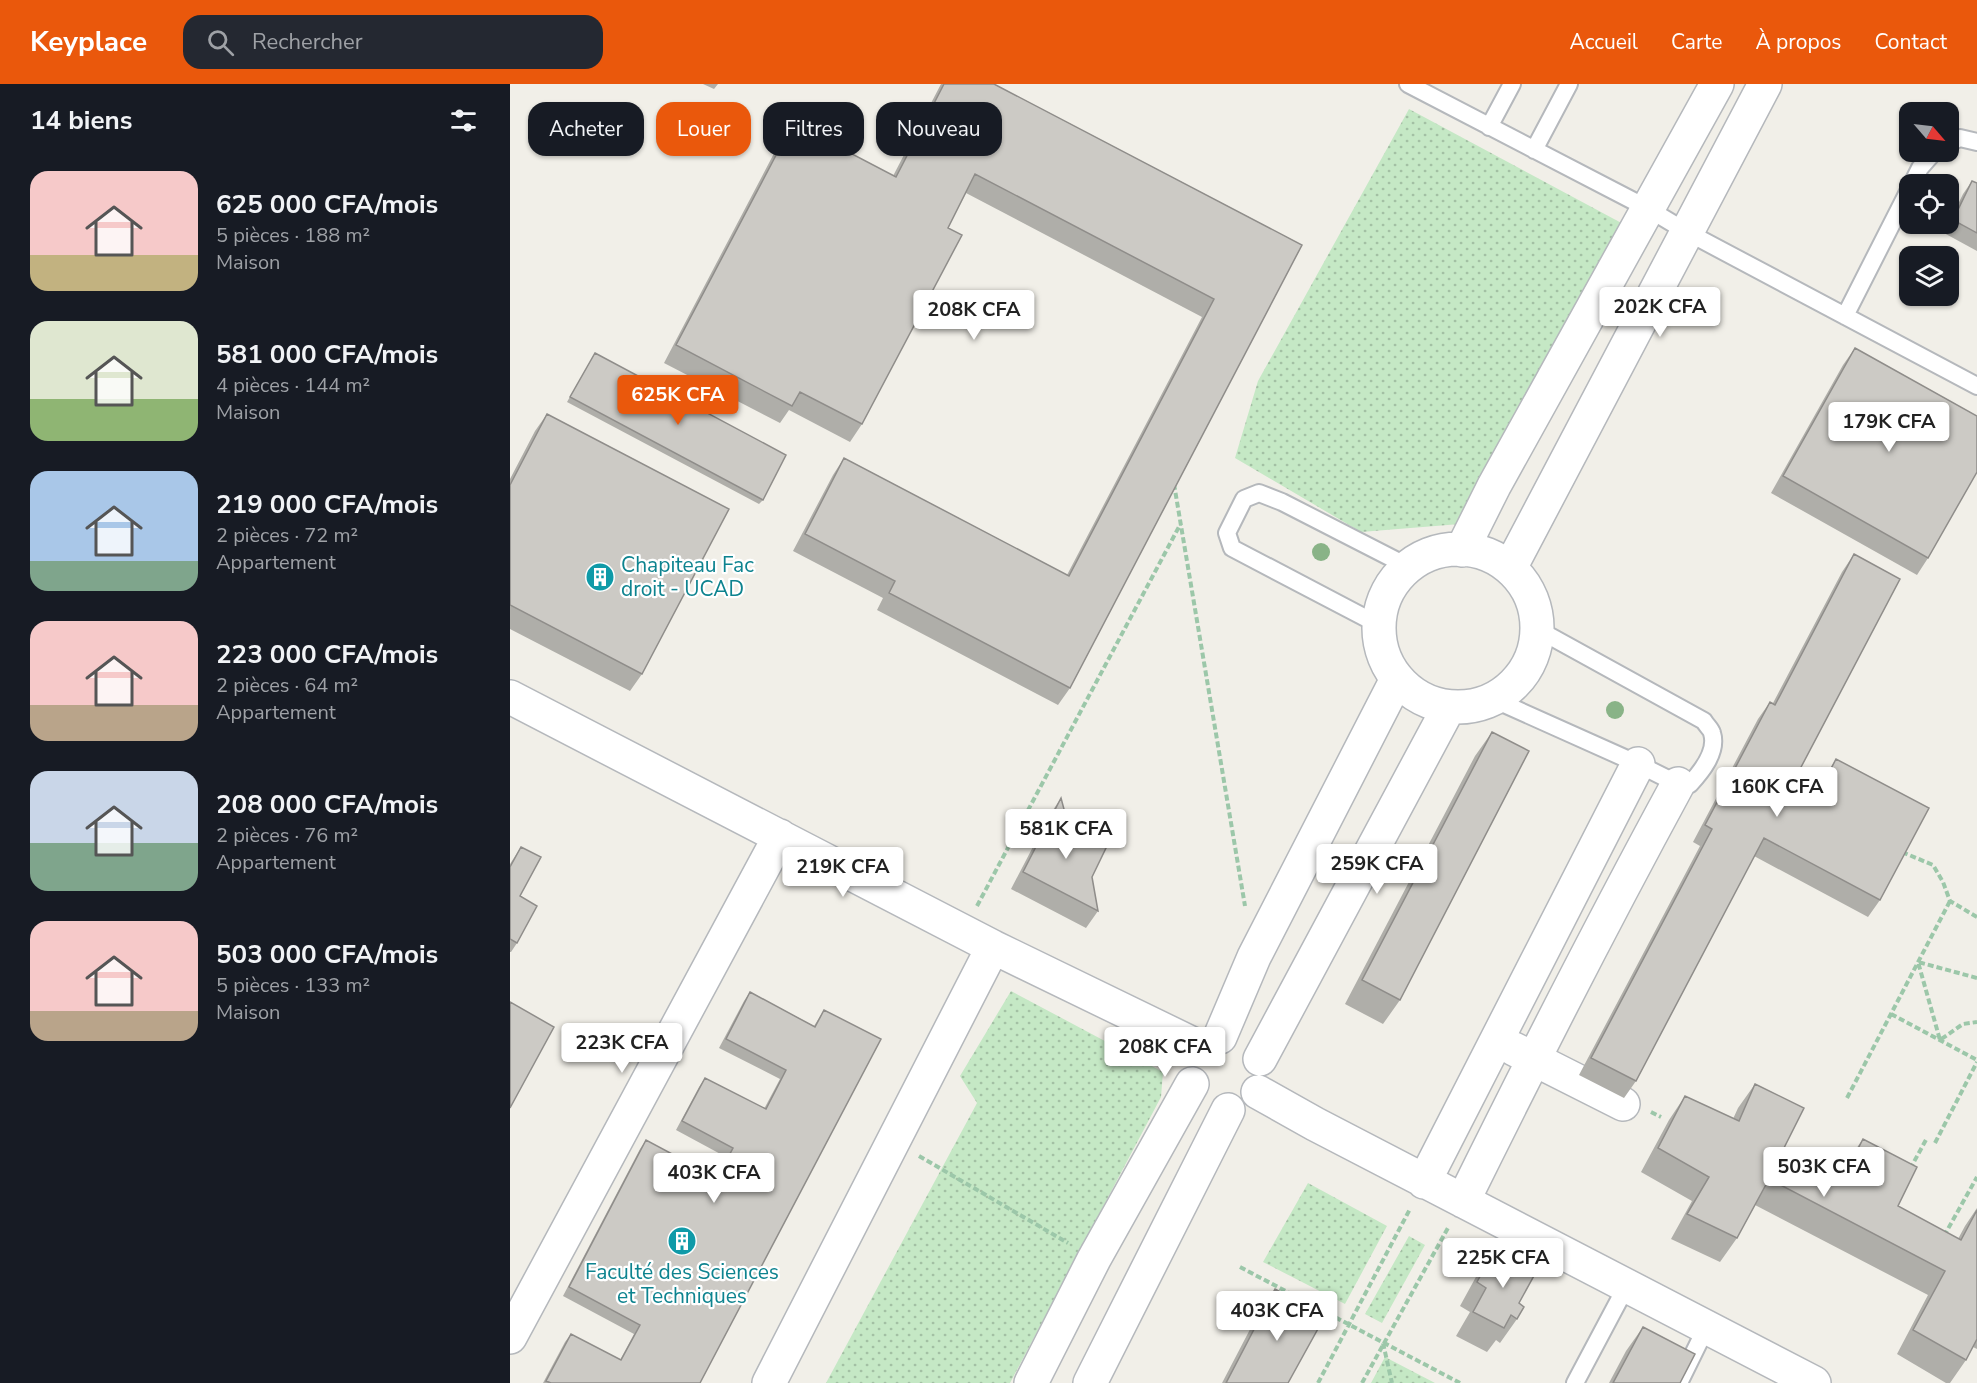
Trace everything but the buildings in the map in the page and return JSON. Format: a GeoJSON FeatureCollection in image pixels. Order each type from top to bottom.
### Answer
{"type":"FeatureCollection","features":[{"type":"Feature","properties":{"kind":"street"},"geometry":{"type":"LineString","coordinates":[[1462,550],[1494,486],[1717,84]]}},
{"type":"Feature","properties":{"kind":"street"},"geometry":{"type":"LineString","coordinates":[[1510,568],[1765,84]]}},
{"type":"Feature","properties":{"kind":"street"},"geometry":{"type":"LineString","coordinates":[[1462,550],[1488,555],[1510,568],[1525,586],[1534,606],[1537,629],[1534,651],[1525,671],[1510,688],[1493,699],[1471,706],[1449,707],[1430,702],[1412,693],[1397,679],[1387,662],[1381,644],[1379,625],[1383,603],[1388,593],[1408,567],[1425,557],[1443,551],[1462,550]]}},
{"type":"Feature","properties":{"kind":"street"},"geometry":{"type":"LineString","coordinates":[[510,697],[993,946],[1210,1042],[1232,1037],[1244,1041],[1253,1048],[1260,1059],[1263,1070],[1262,1081],[1258,1092],[1250,1101],[1228,1110],[1216,1108],[1197,1095],[1190,1075],[1194,1055],[1210,1042],[1397,679]]}},
{"type":"Feature","properties":{"kind":"street"},"geometry":{"type":"LineString","coordinates":[[1260,1059],[1449,707]]}},
{"type":"Feature","properties":{"kind":"street"},"geometry":{"type":"LineString","coordinates":[[1425,1182],[1638,764]]}},
{"type":"Feature","properties":{"kind":"street"},"geometry":{"type":"LineString","coordinates":[[1463,1202],[1533,1059],[1678,784]]}},
{"type":"Feature","properties":{"kind":"street"},"geometry":{"type":"LineString","coordinates":[[510,1337],[780,836]]}},
{"type":"Feature","properties":{"kind":"street"},"geometry":{"type":"LineString","coordinates":[[1592,855],[1629,874]]}},
{"type":"Feature","properties":{"kind":"street"},"geometry":{"type":"LineString","coordinates":[[769,1383],[993,946]]}},
{"type":"Feature","properties":{"kind":"street"},"geometry":{"type":"LineString","coordinates":[[1534,969],[1571,988]]}},
{"type":"Feature","properties":{"kind":"street"},"geometry":{"type":"LineString","coordinates":[[1497,1040],[1623,1104]]}},
{"type":"Feature","properties":{"kind":"street"},"geometry":{"type":"LineString","coordinates":[[1030,1383],[1094,1259],[1192,1084]]}},
{"type":"Feature","properties":{"kind":"street"},"geometry":{"type":"LineString","coordinates":[[1258,1092],[1463,1202],[1814,1383]]}},
{"type":"Feature","properties":{"kind":"street"},"geometry":{"type":"LineString","coordinates":[[1090,1383],[1228,1110]]}},
{"type":"Feature","properties":{"kind":"lane"},"geometry":{"type":"LineString","coordinates":[[1408,84],[1647,208],[1977,386]]}},
{"type":"Feature","properties":{"kind":"lane"},"geometry":{"type":"LineString","coordinates":[[1490,127],[1512,84]]}},
{"type":"Feature","properties":{"kind":"lane"},"geometry":{"type":"LineString","coordinates":[[1534,150],[1569,84]]}},
{"type":"Feature","properties":{"kind":"lane"},"geometry":{"type":"LineString","coordinates":[[1959,138],[1977,142]]}},
{"type":"Feature","properties":{"kind":"lane"},"geometry":{"type":"LineString","coordinates":[[1845,316],[1899,210]]}},
{"type":"Feature","properties":{"kind":"lane"},"geometry":{"type":"LineString","coordinates":[[1379,625],[1232,548],[1227,533],[1244,499],[1259,493],[1282,502],[1408,567]]}},
{"type":"Feature","properties":{"kind":"lane"},"geometry":{"type":"LineString","coordinates":[[1493,699],[1678,784],[1690,784],[1701,773],[1712,750],[1712,733],[1704,721],[1537,629]]}},
{"type":"Feature","properties":{"kind":"lane"},"geometry":{"type":"LineString","coordinates":[[1575,1383],[1626,1287]]}},
{"type":"Feature","properties":{"kind":"lane"},"geometry":{"type":"LineString","coordinates":[[1679,1383],[1706,1328]]}},
{"type":"Feature","properties":{"kind":"path"},"geometry":{"type":"LineString","coordinates":[[1174,484],[1246,910]]}},
{"type":"Feature","properties":{"kind":"path"},"geometry":{"type":"LineString","coordinates":[[963,931],[1181,523]]}},
{"type":"Feature","properties":{"kind":"path"},"geometry":{"type":"LineString","coordinates":[[1902,852],[1933,865],[1950,901],[1977,916]]}},
{"type":"Feature","properties":{"kind":"path"},"geometry":{"type":"LineString","coordinates":[[1847,1098],[1950,901]]}},
{"type":"Feature","properties":{"kind":"path"},"geometry":{"type":"LineString","coordinates":[[1918,962],[1977,978]]}},
{"type":"Feature","properties":{"kind":"path"},"geometry":{"type":"LineString","coordinates":[[1918,962],[1940,1040]]}},
{"type":"Feature","properties":{"kind":"path"},"geometry":{"type":"LineString","coordinates":[[1891,1014],[1977,1061],[1935,1143]]}},
{"type":"Feature","properties":{"kind":"path"},"geometry":{"type":"LineString","coordinates":[[1940,1040],[1963,1024],[1977,1022]]}},
{"type":"Feature","properties":{"kind":"path"},"geometry":{"type":"LineString","coordinates":[[1905,1177],[1927,1138]]}},
{"type":"Feature","properties":{"kind":"path"},"geometry":{"type":"LineString","coordinates":[[893,1141],[1094,1259]]}},
{"type":"Feature","properties":{"kind":"path"},"geometry":{"type":"LineString","coordinates":[[1942,1240],[1977,1177]]}},
{"type":"Feature","properties":{"kind":"path"},"geometry":{"type":"LineString","coordinates":[[1318,1383],[1425,1182]]}},
{"type":"Feature","properties":{"kind":"path"},"geometry":{"type":"LineString","coordinates":[[1362,1383],[1463,1202]]}},
{"type":"Feature","properties":{"kind":"path"},"geometry":{"type":"LineString","coordinates":[[1240,1266],[1460,1383]]}},
{"type":"Feature","properties":{"kind":"path"},"geometry":{"type":"LineString","coordinates":[[1383,1342],[1392,1383]]}},
{"type":"Feature","properties":{"kind":"green space"},"geometry":{"type":"Polygon","coordinates":[[[1409,109],[1627,226],[1460,524],[1361,532],[1235,458],[1258,381],[1409,109]]]}},
{"type":"Feature","properties":{"kind":"green space"},"geometry":{"type":"Polygon","coordinates":[[[1011,991],[1163,1072],[1161,1097],[1010,1383],[826,1383],[977,1103],[960,1076],[1011,991]]]}},
{"type":"Feature","properties":{"kind":"green space"},"geometry":{"type":"Polygon","coordinates":[[[1308,1183],[1387,1226],[1345,1304],[1263,1262],[1308,1183]]]}},
{"type":"Feature","properties":{"kind":"green space"},"geometry":{"type":"Polygon","coordinates":[[[1409,1236],[1425,1245],[1382,1323],[1365,1314],[1409,1236]]]}},
{"type":"Feature","properties":{"kind":"green space"},"geometry":{"type":"Polygon","coordinates":[[[1385,1357],[1435,1383],[1371,1383],[1385,1357]]]}},
{"type":"Feature","properties":{"kind":"place","name":"Chapiteau Fac droit - UCAD"},"geometry":{"type":"Point","coordinates":[600,577]}},
{"type":"Feature","properties":{"kind":"place","name":"Faculté des Sciences et Techniques"},"geometry":{"type":"Point","coordinates":[682,1241]}}]}
